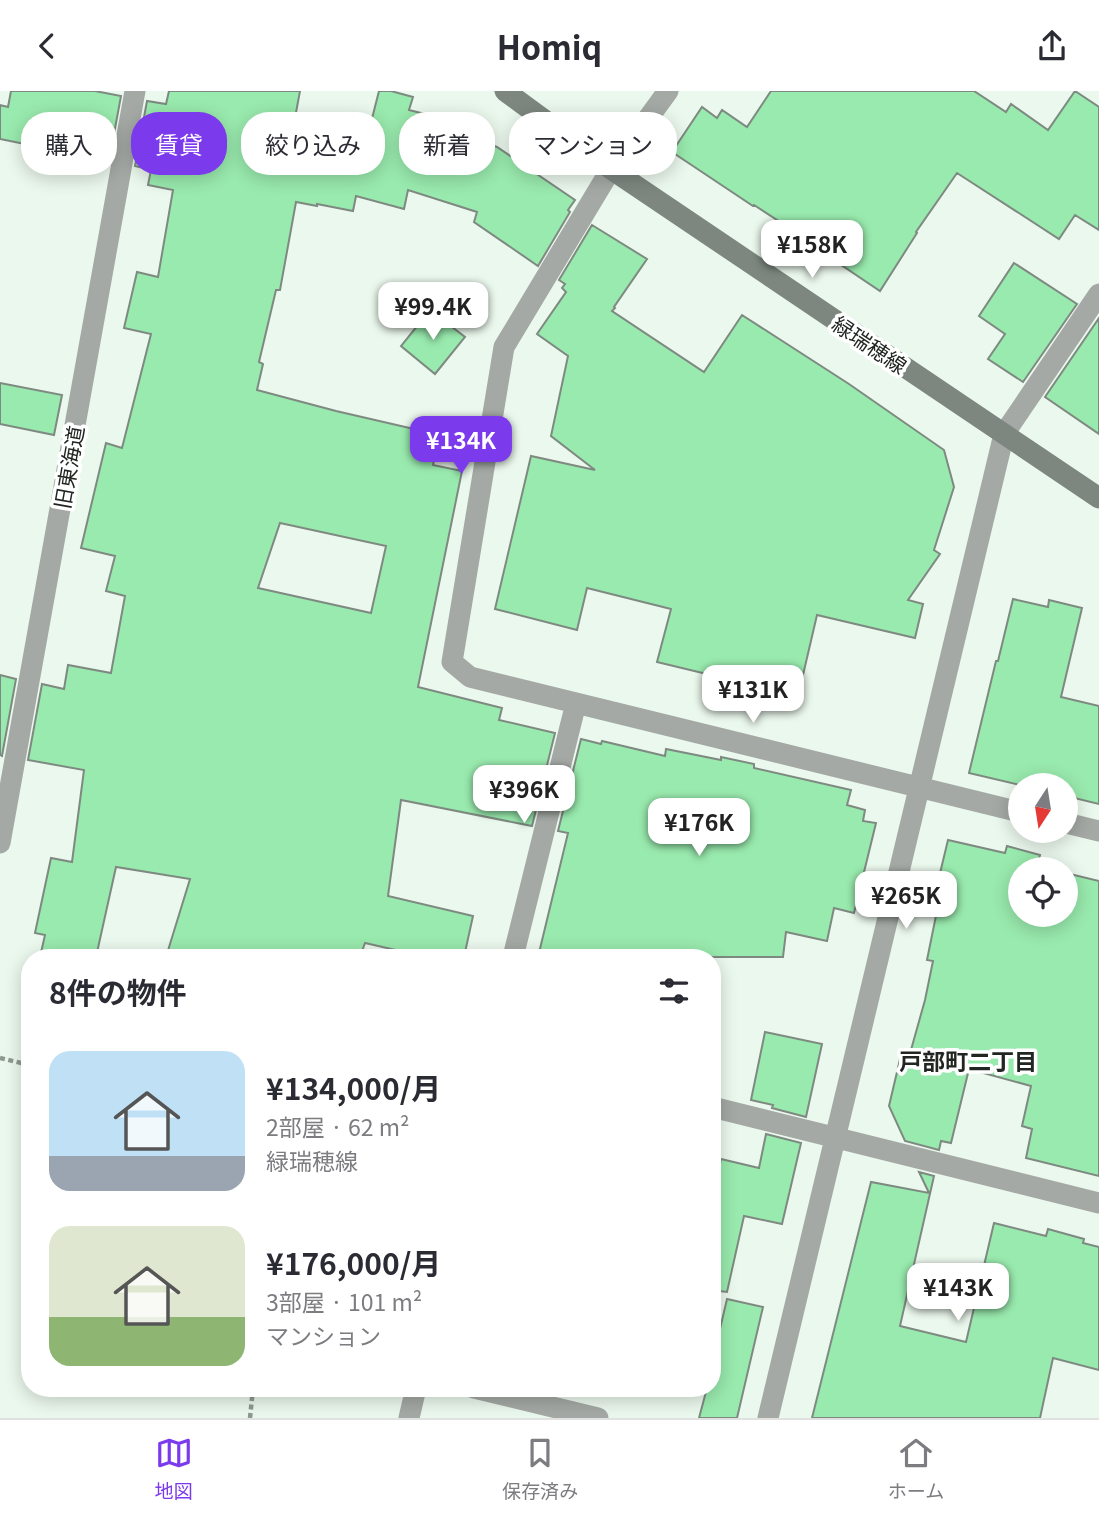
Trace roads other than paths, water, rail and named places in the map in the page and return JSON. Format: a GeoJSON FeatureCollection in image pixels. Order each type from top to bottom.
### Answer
{"type":"FeatureCollection","features":[{"type":"Feature","properties":{"kind":"main road","name":"緑瑞穂線"},"geometry":{"type":"LineString","coordinates":[[505,91],[534,112]]}},
{"type":"Feature","properties":{"kind":"main road","name":"緑瑞穂線"},"geometry":{"type":"LineString","coordinates":[[620,175],[1099,498]]}},
{"type":"Feature","properties":{"kind":"street","name":"旧東海道"},"geometry":{"type":"LineString","coordinates":[[0,843],[135,91]]}},
{"type":"Feature","properties":{"kind":"street"},"geometry":{"type":"LineString","coordinates":[[653,112],[668,91]]}},
{"type":"Feature","properties":{"kind":"street"},"geometry":{"type":"LineString","coordinates":[[607,175],[503,347],[452,662],[470,677],[1008,810]]}},
{"type":"Feature","properties":{"kind":"street"},"geometry":{"type":"LineString","coordinates":[[768,1418],[1004,434],[1099,294]]}},
{"type":"Feature","properties":{"kind":"street"},"geometry":{"type":"LineString","coordinates":[[515,949],[576,703]]}},
{"type":"Feature","properties":{"kind":"street"},"geometry":{"type":"LineString","coordinates":[[1078,826],[1099,831]]}},
{"type":"Feature","properties":{"kind":"street"},"geometry":{"type":"LineString","coordinates":[[721,1109],[1099,1203]]}},
{"type":"Feature","properties":{"kind":"street"},"geometry":{"type":"LineString","coordinates":[[409,1418],[414,1397]]}},
{"type":"Feature","properties":{"kind":"street"},"geometry":{"type":"LineString","coordinates":[[511,1397],[598,1418]]}},
{"type":"Feature","properties":{"kind":"district","name":"戸部町二丁目"},"geometry":{"type":"Point","coordinates":[968,1060]}}]}
